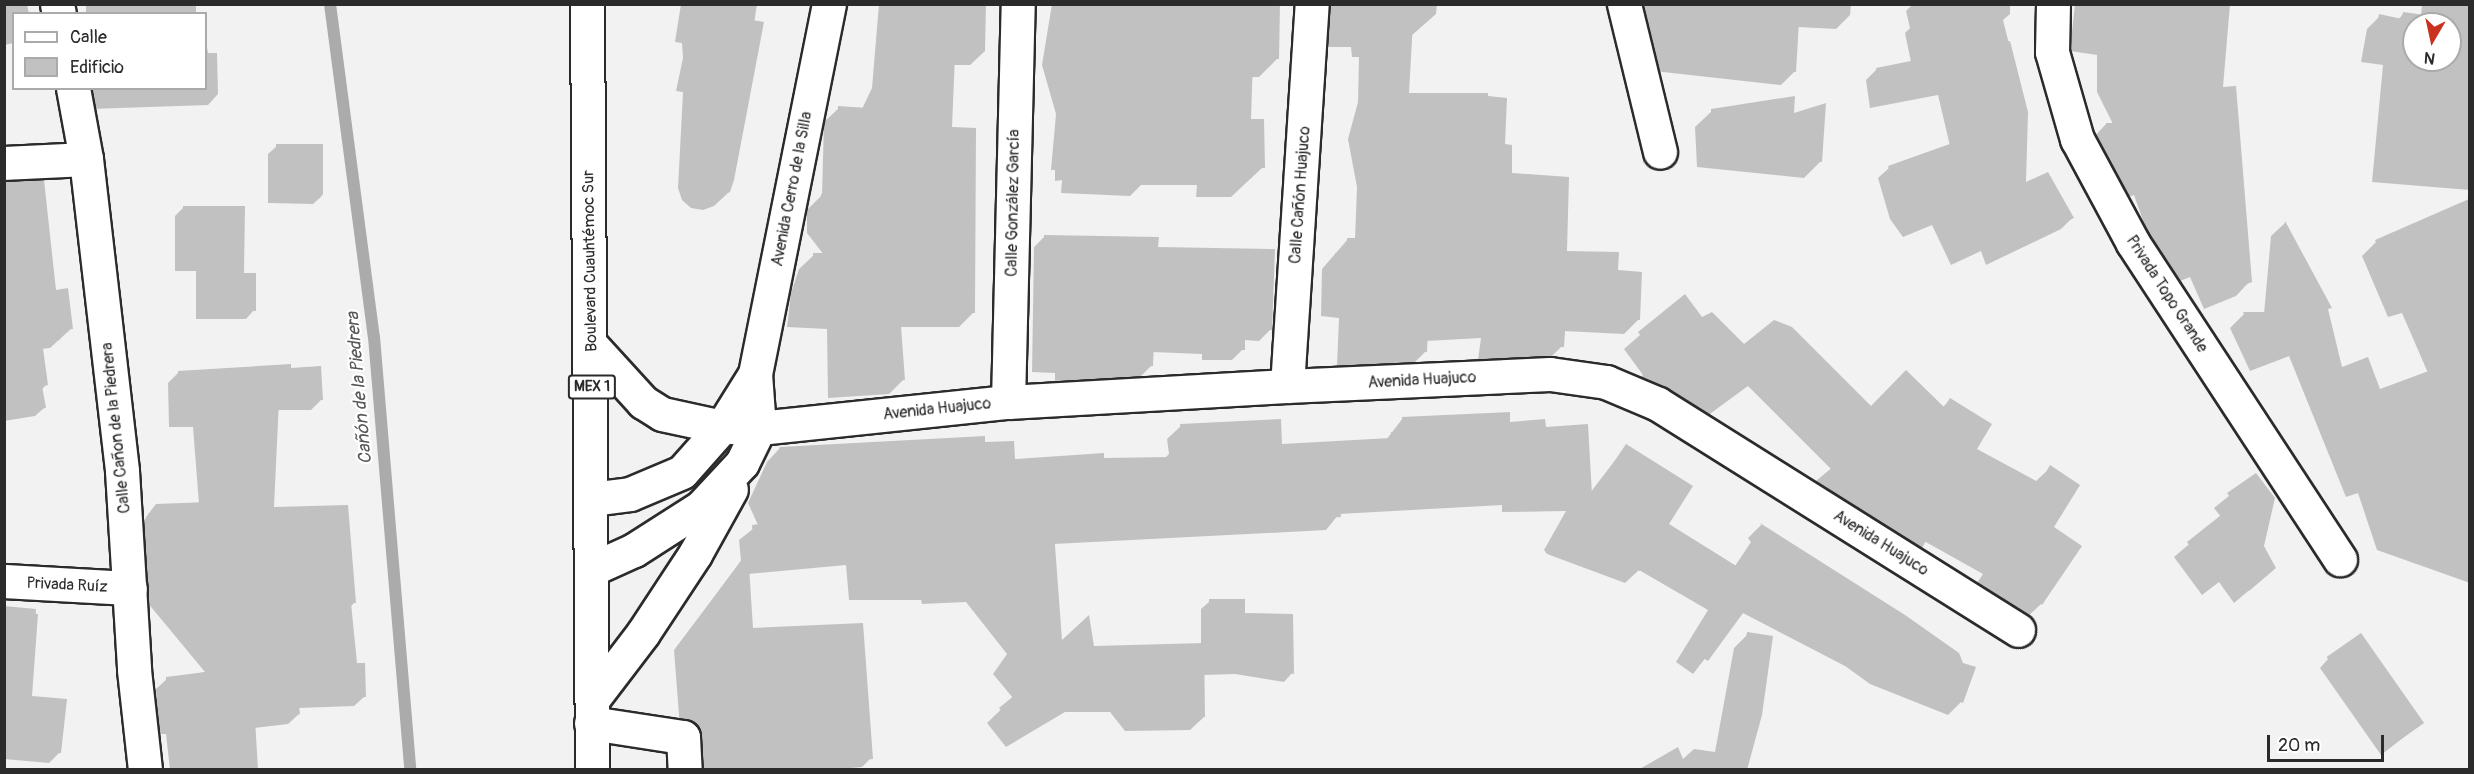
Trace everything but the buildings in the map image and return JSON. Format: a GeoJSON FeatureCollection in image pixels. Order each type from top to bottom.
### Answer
{"type":"FeatureCollection","features":[{"type":"Feature","properties":{"kind":"street","name":"Boulevard Cuauhtémoc Sur"},"geometry":{"type":"LineString","coordinates":[[587,4],[592,346],[592,770]]}},
{"type":"Feature","properties":{"kind":"street","name":"Avenida Cerro de la Silla"},"geometry":{"type":"LineString","coordinates":[[759,428],[754,374],[829,4]]}},
{"type":"Feature","properties":{"kind":"street","name":"Calle González García"},"geometry":{"type":"LineString","coordinates":[[1008,402],[1018,4]]}},
{"type":"Feature","properties":{"kind":"street","name":"Calle Cañón Huajuco"},"geometry":{"type":"LineString","coordinates":[[1287,386],[1312,4]]}},
{"type":"Feature","properties":{"kind":"street"},"geometry":{"type":"LineString","coordinates":[[1624,4],[1660,152]]}},
{"type":"Feature","properties":{"kind":"street","name":"Privada Topo Grande"},"geometry":{"type":"LineString","coordinates":[[2053,4],[2052,52],[2077,139],[2133,243],[2340,559]]}},
{"type":"Feature","properties":{"kind":"street","name":"Calle Cañon de la Piedrera"},"geometry":{"type":"LineString","coordinates":[[73,90],[86,159],[122,471],[145,770]]}},
{"type":"Feature","properties":{"kind":"street"},"geometry":{"type":"LineString","coordinates":[[4,163],[86,159]]}},
{"type":"Feature","properties":{"kind":"street","name":"Avenida Huajuco"},"geometry":{"type":"LineString","coordinates":[[592,346],[643,402],[662,414],[722,427],[759,428],[1008,402],[1287,386],[1550,374],[1606,382],[1658,404],[2018,630]]}},
{"type":"Feature","properties":{"kind":"street","name":"Avenida Cerro de la Silla"},"geometry":{"type":"LineString","coordinates":[[722,427],[754,374]]}},
{"type":"Feature","properties":{"kind":"street"},"geometry":{"type":"LineString","coordinates":[[591,498],[630,494],[682,472],[722,427]]}},
{"type":"Feature","properties":{"kind":"street"},"geometry":{"type":"LineString","coordinates":[[685,770],[683,737],[591,712],[695,554],[759,428]]}},
{"type":"Feature","properties":{"kind":"street"},"geometry":{"type":"LineString","coordinates":[[592,569],[634,550],[701,507],[742,463]]}},
{"type":"Feature","properties":{"kind":"street","name":"Privada Ruíz"},"geometry":{"type":"LineString","coordinates":[[4,581],[130,588]]}},
{"type":"Feature","properties":{"kind":"waterway","name":"Cañón de la Piedrera"},"geometry":{"type":"LineString","coordinates":[[330,4],[374,337],[410,770]]}}]}
